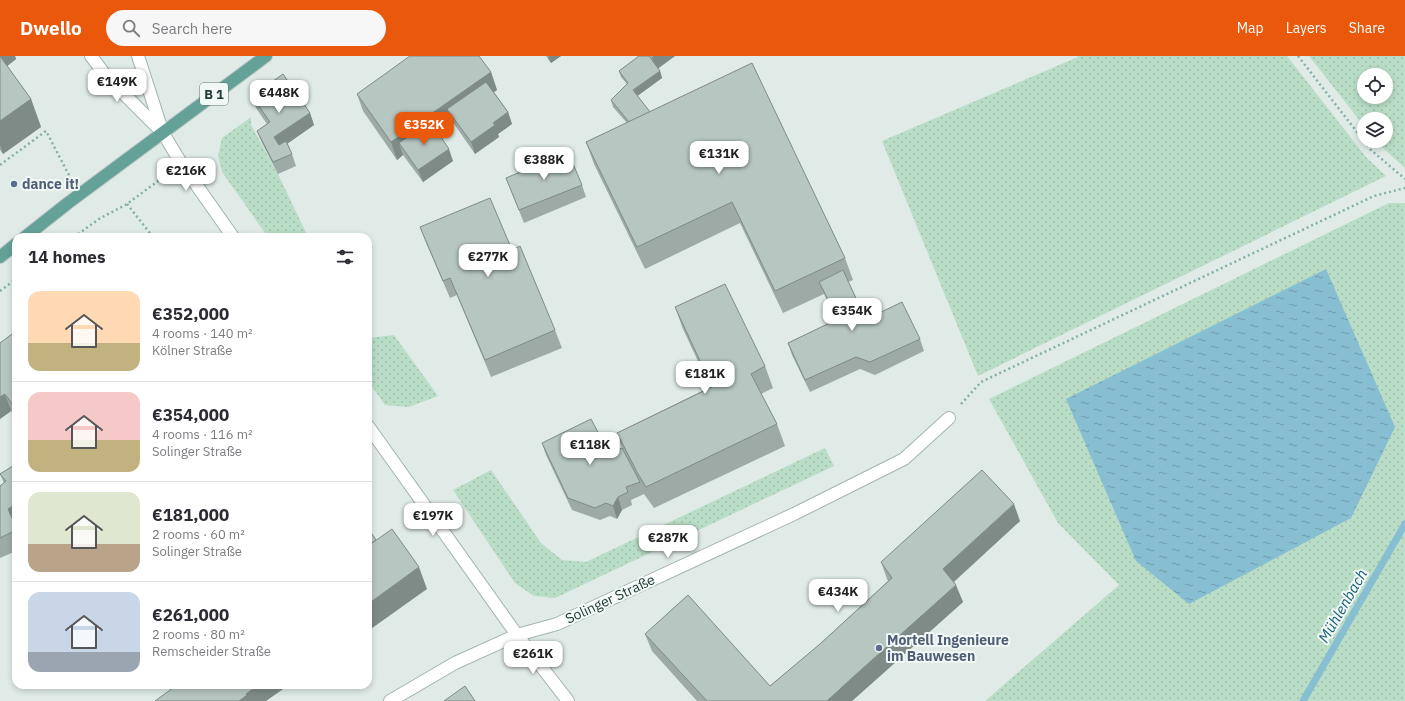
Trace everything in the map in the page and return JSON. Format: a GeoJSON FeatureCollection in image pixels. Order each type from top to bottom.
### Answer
{"type":"FeatureCollection","features":[{"type":"Feature","properties":{"kind":"main road","name":"B 1"},"geometry":{"type":"LineString","coordinates":[[30,233],[266,56]]}},
{"type":"Feature","properties":{"kind":"main road"},"geometry":{"type":"LineString","coordinates":[[0,257],[12,247]]}},
{"type":"Feature","properties":{"kind":"street"},"geometry":{"type":"LineString","coordinates":[[91,56],[106,76],[163,133]]}},
{"type":"Feature","properties":{"kind":"street"},"geometry":{"type":"LineString","coordinates":[[138,56],[163,133],[181,163],[230,233]]}},
{"type":"Feature","properties":{"kind":"street","name":"Solinger Straße"},"geometry":{"type":"LineString","coordinates":[[390,701],[455,664],[517,635],[557,624],[794,514],[904,459],[949,418]]}},
{"type":"Feature","properties":{"kind":"street"},"geometry":{"type":"LineString","coordinates":[[372,432],[517,635],[568,701]]}},
{"type":"Feature","properties":{"kind":"path"},"geometry":{"type":"LineString","coordinates":[[1298,56],[1357,132]]}},
{"type":"Feature","properties":{"kind":"path"},"geometry":{"type":"LineString","coordinates":[[0,165],[46,131],[79,195]]}},
{"type":"Feature","properties":{"kind":"path"},"geometry":{"type":"LineString","coordinates":[[1369,148],[1405,179]]}},
{"type":"Feature","properties":{"kind":"path"},"geometry":{"type":"LineString","coordinates":[[80,233],[99,219],[127,204],[181,163]]}},
{"type":"Feature","properties":{"kind":"path"},"geometry":{"type":"LineString","coordinates":[[949,418],[981,382],[1374,196],[1405,188]]}},
{"type":"Feature","properties":{"kind":"path"},"geometry":{"type":"LineString","coordinates":[[127,204],[150,233]]}},
{"type":"Feature","properties":{"kind":"path"},"geometry":{"type":"LineString","coordinates":[[0,291],[12,282]]}},
{"type":"Feature","properties":{"kind":"green space"},"geometry":{"type":"Polygon","coordinates":[[[1077,56],[1287,56],[1357,145],[1357,148],[1359,148],[1386,176],[978,376],[882,141],[1078,57],[1077,56]]]}},
{"type":"Feature","properties":{"kind":"green space"},"geometry":{"type":"Polygon","coordinates":[[[1309,56],[1405,56],[1405,168],[1383,148],[1393,148],[1393,112],[1357,112],[1357,117],[1309,56]]]}},
{"type":"Feature","properties":{"kind":"green space"},"geometry":{"type":"Polygon","coordinates":[[[251,117],[251,125],[278,174],[306,233],[265,233],[222,172],[218,156],[222,138],[251,117]]]}},
{"type":"Feature","properties":{"kind":"green space"},"geometry":{"type":"Polygon","coordinates":[[[1389,203],[1405,203],[1405,701],[985,701],[1119,585],[1058,523],[989,399],[1389,203]]]}},
{"type":"Feature","properties":{"kind":"green space"},"geometry":{"type":"Polygon","coordinates":[[[394,335],[438,396],[409,407],[385,405],[372,387],[372,338],[394,335]]]}},
{"type":"Feature","properties":{"kind":"green space"},"geometry":{"type":"Polygon","coordinates":[[[825,448],[834,466],[555,598],[534,596],[515,583],[453,490],[491,470],[541,543],[562,560],[586,562],[825,448]]]}},
{"type":"Feature","properties":{"kind":"water"},"geometry":{"type":"Polygon","coordinates":[[[1326,269],[1395,427],[1351,518],[1189,604],[1136,561],[1066,399],[1326,269]]]}},
{"type":"Feature","properties":{"kind":"building"},"geometry":{"type":"Polygon","coordinates":[[[0,56],[31,99],[0,121],[0,56]]]}},
{"type":"Feature","properties":{"kind":"building"},"geometry":{"type":"Polygon","coordinates":[[[410,56],[479,56],[491,72],[391,142],[357,94],[410,56]]]}},
{"type":"Feature","properties":{"kind":"building"},"geometry":{"type":"Polygon","coordinates":[[[639,56],[649,56],[660,71],[633,90],[650,112],[629,122],[611,100],[628,83],[619,71],[639,56]]]}},
{"type":"Feature","properties":{"kind":"building"},"geometry":{"type":"Polygon","coordinates":[[[752,63],[845,258],[775,291],[732,202],[637,247],[586,142],[752,63]]]}},
{"type":"Feature","properties":{"kind":"building"},"geometry":{"type":"Polygon","coordinates":[[[283,74],[310,113],[274,137],[279,145],[286,141],[292,154],[273,162],[257,131],[270,122],[252,96],[283,74]]]}},
{"type":"Feature","properties":{"kind":"building"},"geometry":{"type":"Polygon","coordinates":[[[486,82],[508,112],[493,123],[495,125],[471,142],[447,109],[486,82]]]}},
{"type":"Feature","properties":{"kind":"building"},"geometry":{"type":"Polygon","coordinates":[[[430,121],[449,149],[418,170],[399,143],[430,121]]]}},
{"type":"Feature","properties":{"kind":"building"},"geometry":{"type":"Polygon","coordinates":[[[568,152],[582,185],[519,210],[506,178],[568,152]]]}},
{"type":"Feature","properties":{"kind":"building"},"geometry":{"type":"Polygon","coordinates":[[[490,198],[512,250],[520,246],[555,330],[485,360],[450,278],[443,281],[420,227],[490,198]]]}},
{"type":"Feature","properties":{"kind":"building"},"geometry":{"type":"Polygon","coordinates":[[[843,270],[860,307],[877,314],[902,302],[920,339],[870,362],[856,357],[805,380],[788,343],[838,319],[819,282],[843,270]]]}},
{"type":"Feature","properties":{"kind":"building"},"geometry":{"type":"Polygon","coordinates":[[[725,284],[765,366],[751,374],[777,424],[646,487],[617,433],[712,387],[675,307],[725,284]]]}},
{"type":"Feature","properties":{"kind":"building"},"geometry":{"type":"Polygon","coordinates":[[[12,334],[12,404],[5,394],[0,397],[0,343],[12,334]]]}},
{"type":"Feature","properties":{"kind":"building"},"geometry":{"type":"Polygon","coordinates":[[[591,419],[609,453],[622,448],[640,482],[626,487],[628,492],[618,497],[613,506],[606,503],[595,508],[568,498],[542,443],[591,419]]]}},
{"type":"Feature","properties":{"kind":"building"},"geometry":{"type":"Polygon","coordinates":[[[12,466],[12,506],[8,509],[12,518],[12,532],[0,538],[0,486],[6,481],[0,474],[12,466]]]}},
{"type":"Feature","properties":{"kind":"building"},"geometry":{"type":"Polygon","coordinates":[[[982,470],[1014,504],[943,569],[956,585],[827,701],[707,701],[645,634],[688,595],[770,686],[820,644],[892,578],[881,562],[982,470]]]}},
{"type":"Feature","properties":{"kind":"building"},"geometry":{"type":"Polygon","coordinates":[[[392,529],[419,567],[372,601],[372,543],[392,529]]]}},
{"type":"Feature","properties":{"kind":"building"},"geometry":{"type":"Polygon","coordinates":[[[372,534],[376,540],[372,543],[372,534]]]}},
{"type":"Feature","properties":{"kind":"building"},"geometry":{"type":"Polygon","coordinates":[[[465,686],[475,701],[444,701],[465,686]]]}},
{"type":"Feature","properties":{"kind":"building"},"geometry":{"type":"Polygon","coordinates":[[[172,689],[253,689],[239,701],[155,701],[172,689]]]}},
{"type":"Feature","properties":{"kind":"waterway","name":"Mühlenbach"},"geometry":{"type":"LineString","coordinates":[[1303,701],[1405,524]]}},
{"type":"Feature","properties":{"kind":"place","name":"dance it!"},"geometry":{"type":"Point","coordinates":[14,184]}},
{"type":"Feature","properties":{"kind":"place","name":"Mortell Ingenieure im Bauwesen"},"geometry":{"type":"Point","coordinates":[879,648]}}]}
